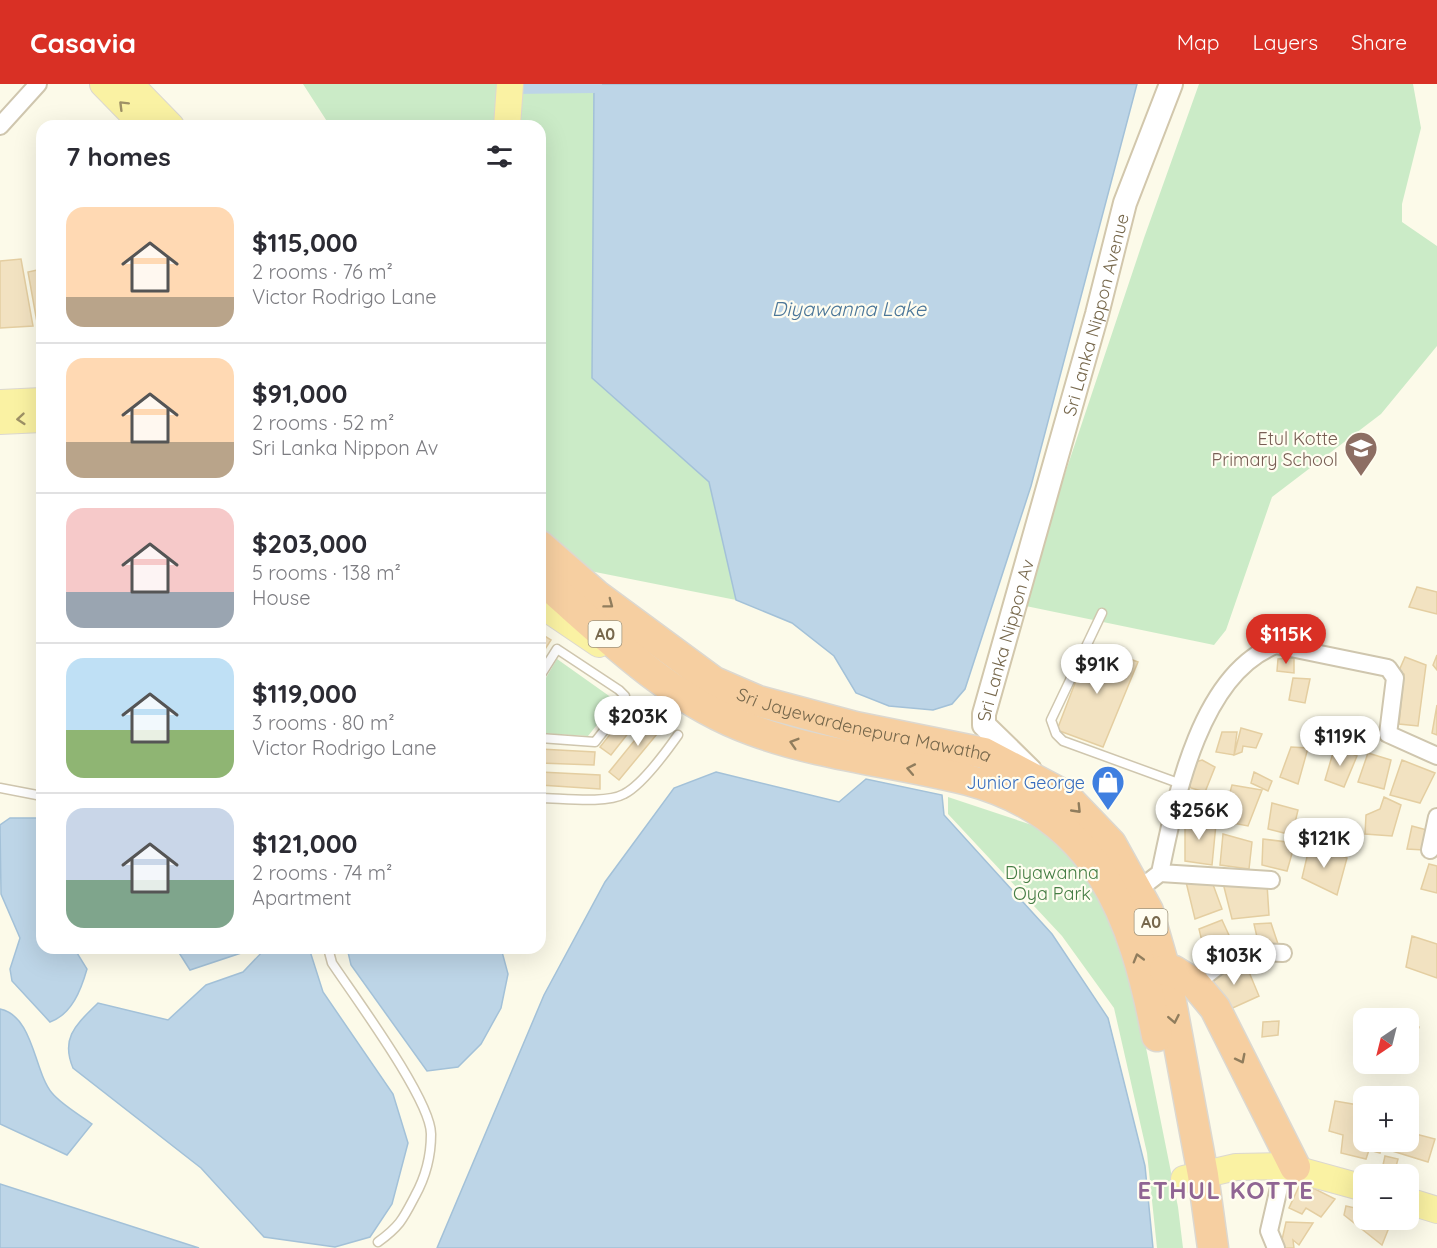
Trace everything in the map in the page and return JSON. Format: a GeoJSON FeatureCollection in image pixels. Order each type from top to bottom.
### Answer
{"type":"FeatureCollection","features":[{"type":"Feature","properties":{"kind":"highway"},"geometry":{"type":"LineString","coordinates":[[546,547],[552,572]]}},
{"type":"Feature","properties":{"kind":"highway","name":"Sri Jayewardenepura Mawatha"},"geometry":{"type":"LineString","coordinates":[[552,572],[670,689],[751,730],[851,758],[968,781],[1020,798],[1053,819],[1099,868],[1127,920],[1150,999],[1213,1248]]}},
{"type":"Feature","properties":{"kind":"highway","name":"Sri Jayewardenepura Mawatha"},"geometry":{"type":"LineString","coordinates":[[552,572],[596,595],[714,682],[758,701],[855,727],[972,750],[1042,782],[1064,795],[1149,882],[1148,911],[1165,970],[1194,1177],[1194,1248]]}},
{"type":"Feature","properties":{"kind":"highway"},"geometry":{"type":"LineString","coordinates":[[1165,970],[1174,971],[1195,984],[1215,1008],[1290,1167]]}},
{"type":"Feature","properties":{"kind":"main road"},"geometry":{"type":"LineString","coordinates":[[103,84],[138,120]]}},
{"type":"Feature","properties":{"kind":"main road"},"geometry":{"type":"LineString","coordinates":[[130,84],[165,120]]}},
{"type":"Feature","properties":{"kind":"main road"},"geometry":{"type":"LineString","coordinates":[[507,120],[510,84]]}},
{"type":"Feature","properties":{"kind":"main road"},"geometry":{"type":"LineString","coordinates":[[0,403],[36,401]]}},
{"type":"Feature","properties":{"kind":"main road"},"geometry":{"type":"LineString","coordinates":[[0,421],[36,419]]}},
{"type":"Feature","properties":{"kind":"main road"},"geometry":{"type":"LineString","coordinates":[[546,608],[670,689]]}},
{"type":"Feature","properties":{"kind":"main road"},"geometry":{"type":"LineString","coordinates":[[1194,1177],[1236,1167],[1290,1167],[1353,1185]]}},
{"type":"Feature","properties":{"kind":"main road"},"geometry":{"type":"LineString","coordinates":[[1419,1204],[1437,1210]]}},
{"type":"Feature","properties":{"kind":"street"},"geometry":{"type":"LineString","coordinates":[[0,126],[38,84]]}},
{"type":"Feature","properties":{"kind":"street","name":"Sri Lanka Nippon Avenue"},"geometry":{"type":"LineString","coordinates":[[1029,549],[1097,314],[1125,203],[1171,84]]}},
{"type":"Feature","properties":{"kind":"street","name":"Sri Lanka Nippon Av"},"geometry":{"type":"LineString","coordinates":[[1029,549],[984,714],[984,725],[1042,782]]}},
{"type":"Feature","properties":{"kind":"street"},"geometry":{"type":"LineString","coordinates":[[1271,880],[1149,882],[1194,741],[1234,674],[1259,652],[1276,645],[1388,668],[1395,678],[1388,734],[1437,756]]}},
{"type":"Feature","properties":{"kind":"street"},"geometry":{"type":"LineString","coordinates":[[1430,850],[1437,818]]}},
{"type":"Feature","properties":{"kind":"street"},"geometry":{"type":"LineString","coordinates":[[1195,984],[1230,957],[1254,951],[1283,954]]}},
{"type":"Feature","properties":{"kind":"street"},"geometry":{"type":"LineString","coordinates":[[1276,1248],[1269,1231],[1290,1167]]}},
{"type":"Feature","properties":{"kind":"lane"},"geometry":{"type":"LineString","coordinates":[[1102,613],[1051,720],[1056,734],[1063,741],[1181,784]]}},
{"type":"Feature","properties":{"kind":"lane"},"geometry":{"type":"LineString","coordinates":[[546,666],[557,649],[620,690],[625,696],[624,705],[595,742],[546,738]]}},
{"type":"Feature","properties":{"kind":"lane"},"geometry":{"type":"LineString","coordinates":[[546,798],[599,798],[624,794],[661,759],[678,735]]}},
{"type":"Feature","properties":{"kind":"lane"},"geometry":{"type":"LineString","coordinates":[[2,791],[36,795]]}},
{"type":"Feature","properties":{"kind":"lane"},"geometry":{"type":"LineString","coordinates":[[330,954],[332,963],[408,1078],[429,1120],[431,1133],[424,1178],[398,1228],[378,1242]]}},
{"type":"Feature","properties":{"kind":"green space"},"geometry":{"type":"Polygon","coordinates":[[[303,84],[594,84],[592,378],[709,482],[736,600],[565,566],[546,533],[546,120],[326,120],[303,84]]]}},
{"type":"Feature","properties":{"kind":"green space"},"geometry":{"type":"Polygon","coordinates":[[[1199,84],[1413,84],[1421,128],[1402,204],[1402,222],[1437,246],[1437,346],[1381,414],[1272,497],[1226,630],[1214,645],[1021,605],[1144,238],[1199,84]]]}},
{"type":"Feature","properties":{"kind":"green space"},"geometry":{"type":"Polygon","coordinates":[[[557,659],[612,698],[612,706],[588,736],[546,733],[546,678],[557,659]]]}},
{"type":"Feature","properties":{"kind":"green space","name":"Diyawanna Oya Park"},"geometry":{"type":"Polygon","coordinates":[[[948,797],[1041,828],[1087,876],[1126,948],[1178,1207],[1183,1248],[1157,1248],[1147,1153],[1114,1008],[1062,936],[948,814],[948,797]]]}},
{"type":"Feature","properties":{"kind":"water","name":"Diyawanna Lake"},"geometry":{"type":"Polygon","coordinates":[[[594,84],[1137,84],[1031,486],[965,689],[952,704],[933,710],[889,706],[856,693],[834,656],[792,623],[736,600],[709,482],[592,378],[594,84]]]}},
{"type":"Feature","properties":{"kind":"water"},"geometry":{"type":"Polygon","coordinates":[[[716,772],[839,802],[866,779],[942,795],[944,815],[1052,934],[1108,1018],[1145,1166],[1153,1248],[437,1248],[544,995],[605,882],[674,788],[716,772]]]}},
{"type":"Feature","properties":{"kind":"water"},"geometry":{"type":"Polygon","coordinates":[[[10,818],[36,818],[36,954],[78,954],[87,969],[82,985],[70,1007],[50,1022],[12,981],[10,969],[20,938],[1,894],[0,825],[10,818]]]}},
{"type":"Feature","properties":{"kind":"water"},"geometry":{"type":"Polygon","coordinates":[[[180,954],[238,954],[190,970],[180,954]]]}},
{"type":"Feature","properties":{"kind":"water"},"geometry":{"type":"Polygon","coordinates":[[[260,954],[311,954],[323,992],[393,1094],[408,1143],[392,1204],[370,1237],[335,1247],[264,1237],[201,1168],[73,1068],[68,1048],[70,1039],[77,1025],[98,1003],[168,1020],[206,985],[243,972],[260,954]]]}},
{"type":"Feature","properties":{"kind":"water"},"geometry":{"type":"Polygon","coordinates":[[[348,954],[503,954],[508,974],[501,1008],[481,1044],[458,1067],[427,1071],[351,965],[348,954]]]}},
{"type":"Feature","properties":{"kind":"water"},"geometry":{"type":"Polygon","coordinates":[[[0,1009],[11,1014],[20,1022],[27,1033],[46,1084],[52,1093],[92,1124],[67,1155],[0,1124],[0,1009]]]}},
{"type":"Feature","properties":{"kind":"water"},"geometry":{"type":"Polygon","coordinates":[[[0,1184],[199,1248],[0,1248],[0,1184]]]}},
{"type":"Feature","properties":{"kind":"building"},"geometry":{"type":"Polygon","coordinates":[[[21,259],[33,326],[0,328],[0,261],[21,259]]]}},
{"type":"Feature","properties":{"kind":"building"},"geometry":{"type":"Polygon","coordinates":[[[36,270],[36,317],[28,272],[36,270]]]}},
{"type":"Feature","properties":{"kind":"building"},"geometry":{"type":"Polygon","coordinates":[[[1417,587],[1437,592],[1437,614],[1409,607],[1417,587]]]}},
{"type":"Feature","properties":{"kind":"building"},"geometry":{"type":"Polygon","coordinates":[[[546,637],[551,640],[546,648],[546,637]]]}},
{"type":"Feature","properties":{"kind":"building"},"geometry":{"type":"Polygon","coordinates":[[[1090,644],[1138,662],[1103,747],[1057,730],[1090,644]]]}},
{"type":"Feature","properties":{"kind":"building"},"geometry":{"type":"Polygon","coordinates":[[[1437,655],[1437,670],[1433,665],[1437,655]]]}},
{"type":"Feature","properties":{"kind":"building"},"geometry":{"type":"Polygon","coordinates":[[[1405,657],[1426,665],[1418,726],[1399,724],[1404,674],[1398,673],[1405,657]]]}},
{"type":"Feature","properties":{"kind":"building"},"geometry":{"type":"Polygon","coordinates":[[[1294,658],[1294,673],[1277,671],[1278,659],[1294,658]]]}},
{"type":"Feature","properties":{"kind":"building"},"geometry":{"type":"Polygon","coordinates":[[[1293,678],[1310,679],[1305,703],[1289,700],[1293,678]]]}},
{"type":"Feature","properties":{"kind":"building"},"geometry":{"type":"Polygon","coordinates":[[[638,699],[649,707],[611,755],[600,747],[638,699]]]}},
{"type":"Feature","properties":{"kind":"building"},"geometry":{"type":"Polygon","coordinates":[[[1437,705],[1437,735],[1432,733],[1437,705]]]}},
{"type":"Feature","properties":{"kind":"building"},"geometry":{"type":"Polygon","coordinates":[[[656,714],[667,722],[619,780],[609,772],[656,714]]]}},
{"type":"Feature","properties":{"kind":"building"},"geometry":{"type":"Polygon","coordinates":[[[1241,728],[1262,734],[1256,748],[1243,746],[1242,752],[1234,755],[1241,728]]]}},
{"type":"Feature","properties":{"kind":"building"},"geometry":{"type":"Polygon","coordinates":[[[1222,732],[1237,732],[1234,755],[1216,752],[1222,732]]]}},
{"type":"Feature","properties":{"kind":"building"},"geometry":{"type":"Polygon","coordinates":[[[1335,746],[1357,756],[1344,787],[1325,780],[1335,746]]]}},
{"type":"Feature","properties":{"kind":"building"},"geometry":{"type":"Polygon","coordinates":[[[1291,747],[1308,748],[1298,784],[1280,777],[1291,747]]]}},
{"type":"Feature","properties":{"kind":"building"},"geometry":{"type":"Polygon","coordinates":[[[546,749],[595,752],[594,765],[546,763],[546,749]]]}},
{"type":"Feature","properties":{"kind":"building"},"geometry":{"type":"Polygon","coordinates":[[[1368,753],[1391,760],[1384,789],[1358,782],[1368,753]]]}},
{"type":"Feature","properties":{"kind":"building"},"geometry":{"type":"Polygon","coordinates":[[[1202,760],[1215,767],[1205,792],[1191,788],[1187,779],[1192,763],[1202,760]]]}},
{"type":"Feature","properties":{"kind":"building"},"geometry":{"type":"Polygon","coordinates":[[[1402,760],[1435,773],[1420,803],[1390,795],[1402,760]]]}},
{"type":"Feature","properties":{"kind":"building"},"geometry":{"type":"Polygon","coordinates":[[[546,772],[600,775],[600,789],[546,785],[546,772]]]}},
{"type":"Feature","properties":{"kind":"building"},"geometry":{"type":"Polygon","coordinates":[[[1254,772],[1272,781],[1268,791],[1251,783],[1254,772]]]}},
{"type":"Feature","properties":{"kind":"building"},"geometry":{"type":"Polygon","coordinates":[[[1232,785],[1262,790],[1248,826],[1222,821],[1232,785]]]}},
{"type":"Feature","properties":{"kind":"building"},"geometry":{"type":"Polygon","coordinates":[[[1202,794],[1224,799],[1219,821],[1198,817],[1202,794]]]}},
{"type":"Feature","properties":{"kind":"building"},"geometry":{"type":"Polygon","coordinates":[[[1384,797],[1401,805],[1392,836],[1365,834],[1366,815],[1380,809],[1384,797]]]}},
{"type":"Feature","properties":{"kind":"building"},"geometry":{"type":"Polygon","coordinates":[[[1272,803],[1298,810],[1292,835],[1268,829],[1272,803]]]}},
{"type":"Feature","properties":{"kind":"building"},"geometry":{"type":"Polygon","coordinates":[[[1185,817],[1216,824],[1212,865],[1185,861],[1185,817]]]}},
{"type":"Feature","properties":{"kind":"building"},"geometry":{"type":"Polygon","coordinates":[[[1412,826],[1427,830],[1424,850],[1407,849],[1412,826]]]}},
{"type":"Feature","properties":{"kind":"building"},"geometry":{"type":"Polygon","coordinates":[[[1223,834],[1252,842],[1249,869],[1220,865],[1223,834]]]}},
{"type":"Feature","properties":{"kind":"building"},"geometry":{"type":"Polygon","coordinates":[[[1263,839],[1295,843],[1287,871],[1262,865],[1263,839]]]}},
{"type":"Feature","properties":{"kind":"building"},"geometry":{"type":"Polygon","coordinates":[[[1310,844],[1347,858],[1337,895],[1302,878],[1310,844]]]}},
{"type":"Feature","properties":{"kind":"building"},"geometry":{"type":"Polygon","coordinates":[[[1429,864],[1437,866],[1437,893],[1421,889],[1429,864]]]}},
{"type":"Feature","properties":{"kind":"building"},"geometry":{"type":"Polygon","coordinates":[[[1211,879],[1222,909],[1195,919],[1186,882],[1211,879]]]}},
{"type":"Feature","properties":{"kind":"building"},"geometry":{"type":"Polygon","coordinates":[[[1223,883],[1267,884],[1269,915],[1232,919],[1223,883]]]}},
{"type":"Feature","properties":{"kind":"building"},"geometry":{"type":"Polygon","coordinates":[[[1222,920],[1233,944],[1206,958],[1199,929],[1222,920]]]}},
{"type":"Feature","properties":{"kind":"building"},"geometry":{"type":"Polygon","coordinates":[[[1271,923],[1278,944],[1259,946],[1254,924],[1271,923]]]}},
{"type":"Feature","properties":{"kind":"building"},"geometry":{"type":"Polygon","coordinates":[[[1412,936],[1437,944],[1437,978],[1406,967],[1412,936]]]}},
{"type":"Feature","properties":{"kind":"building"},"geometry":{"type":"Polygon","coordinates":[[[1244,960],[1259,996],[1226,1011],[1209,977],[1244,960]]]}},
{"type":"Feature","properties":{"kind":"building"},"geometry":{"type":"Polygon","coordinates":[[[1279,1021],[1278,1035],[1262,1037],[1263,1022],[1279,1021]]]}},
{"type":"Feature","properties":{"kind":"building"},"geometry":{"type":"Polygon","coordinates":[[[1335,1101],[1353,1104],[1353,1152],[1368,1152],[1366,1159],[1341,1153],[1343,1135],[1329,1131],[1335,1101]]]}},
{"type":"Feature","properties":{"kind":"building"},"geometry":{"type":"Polygon","coordinates":[[[1419,1135],[1435,1139],[1428,1162],[1396,1152],[1419,1152],[1419,1135]]]}},
{"type":"Feature","properties":{"kind":"building"},"geometry":{"type":"Polygon","coordinates":[[[1385,1156],[1398,1159],[1397,1164],[1383,1164],[1385,1156]]]}},
{"type":"Feature","properties":{"kind":"building"},"geometry":{"type":"Polygon","coordinates":[[[1301,1182],[1335,1199],[1321,1217],[1306,1208],[1302,1214],[1289,1208],[1301,1182]]]}},
{"type":"Feature","properties":{"kind":"building"},"geometry":{"type":"Polygon","coordinates":[[[1346,1206],[1353,1208],[1353,1222],[1344,1215],[1346,1206]]]}},
{"type":"Feature","properties":{"kind":"building"},"geometry":{"type":"Polygon","coordinates":[[[1286,1222],[1313,1223],[1299,1245],[1293,1240],[1294,1248],[1285,1248],[1281,1244],[1286,1222]]]}},
{"type":"Feature","properties":{"kind":"building"},"geometry":{"type":"Polygon","coordinates":[[[1363,1230],[1388,1230],[1382,1245],[1363,1230]]]}},
{"type":"Feature","properties":{"kind":"waterway"},"geometry":{"type":"LineString","coordinates":[[512,86],[594,85]]}},
{"type":"Feature","properties":{"kind":"place","name":"Etul Kotte Primary School"},"geometry":{"type":"Point","coordinates":[1361,477]}},
{"type":"Feature","properties":{"kind":"place","name":"Junior George"},"geometry":{"type":"Point","coordinates":[1108,811]}},
{"type":"Feature","properties":{"kind":"district","name":"ETHUL KOTTE"},"geometry":{"type":"Point","coordinates":[1226,1190]}}]}
